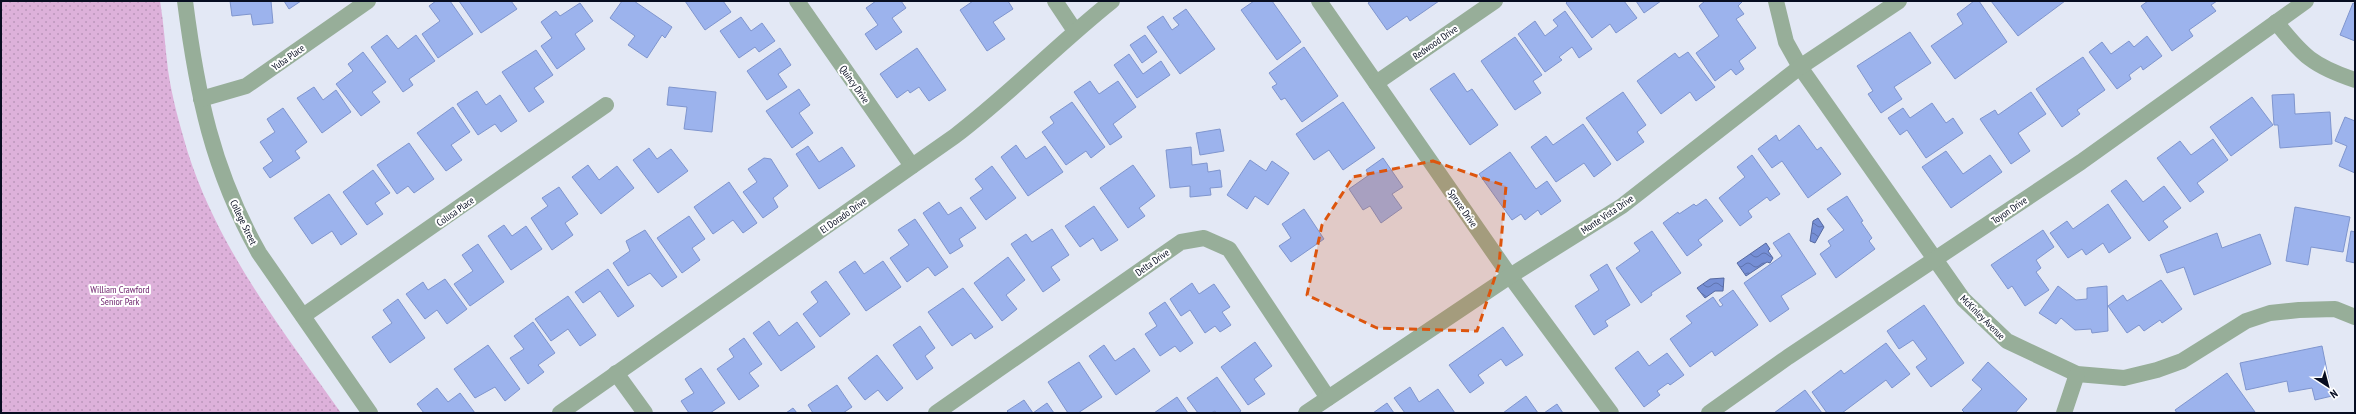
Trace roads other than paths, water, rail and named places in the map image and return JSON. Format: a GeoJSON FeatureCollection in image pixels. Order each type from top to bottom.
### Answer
{"type":"FeatureCollection","features":[{"type":"Feature","properties":{"kind":"street","name":"College Street"},"geometry":{"type":"LineString","coordinates":[[185,1],[194,70],[201,99],[215,153],[243,225],[259,253],[370,413]]}},
{"type":"Feature","properties":{"kind":"street","name":"Yuba Place"},"geometry":{"type":"LineString","coordinates":[[201,99],[246,86],[368,1]]}},
{"type":"Feature","properties":{"kind":"street","name":"Quincy Drive"},"geometry":{"type":"LineString","coordinates":[[797,1],[912,166]]}},
{"type":"Feature","properties":{"kind":"street"},"geometry":{"type":"LineString","coordinates":[[1055,1],[1075,31]]}},
{"type":"Feature","properties":{"kind":"street","name":"El Dorado Drive"},"geometry":{"type":"LineString","coordinates":[[560,413],[912,166],[998,103],[1075,31],[1112,1]]}},
{"type":"Feature","properties":{"kind":"street","name":"Spruce Drive"},"geometry":{"type":"LineString","coordinates":[[1319,1],[1510,276],[1611,413]]}},
{"type":"Feature","properties":{"kind":"street","name":"Redwood Drive"},"geometry":{"type":"LineString","coordinates":[[1376,83],[1495,1]]}},
{"type":"Feature","properties":{"kind":"street","name":"McKinley Avenue"},"geometry":{"type":"LineString","coordinates":[[1776,1],[1784,36],[1800,67],[1963,299],[2007,341],[2077,374],[2124,378],[2157,370],[2182,361],[2246,321],[2270,313],[2299,310],[2336,309],[2355,317]]}},
{"type":"Feature","properties":{"kind":"street","name":"Monte Vista Drive"},"geometry":{"type":"LineString","coordinates":[[1306,413],[1510,276],[1622,206],[1800,67],[1898,1]]}},
{"type":"Feature","properties":{"kind":"street","name":"Toyon Drive"},"geometry":{"type":"LineString","coordinates":[[1709,413],[1788,357],[2081,162],[2306,1]]}},
{"type":"Feature","properties":{"kind":"street"},"geometry":{"type":"LineString","coordinates":[[2276,22],[2300,53],[2327,70],[2355,80]]}},
{"type":"Feature","properties":{"kind":"street","name":"Colusa Place"},"geometry":{"type":"LineString","coordinates":[[303,316],[606,105]]}},
{"type":"Feature","properties":{"kind":"street","name":"Delta Drive"},"geometry":{"type":"LineString","coordinates":[[936,413],[1181,242],[1204,238],[1229,249],[1328,398]]}},
{"type":"Feature","properties":{"kind":"street"},"geometry":{"type":"LineString","coordinates":[[616,373],[645,413]]}},
{"type":"Feature","properties":{"kind":"street"},"geometry":{"type":"LineString","coordinates":[[2064,413],[2077,374]]}},
{"type":"Feature","properties":{"kind":"water"},"geometry":{"type":"Polygon","coordinates":[[[1818,218],[1824,227],[1815,243],[1810,241],[1813,221],[1818,218]]]}},
{"type":"Feature","properties":{"kind":"water"},"geometry":{"type":"Polygon","coordinates":[[[1766,243],[1770,249],[1768,251],[1773,258],[1770,263],[1767,262],[1746,276],[1737,263],[1766,243]]]}},
{"type":"Feature","properties":{"kind":"water"},"geometry":{"type":"Polygon","coordinates":[[[1724,278],[1723,291],[1715,291],[1705,298],[1697,288],[1710,279],[1724,278]]]}},
{"type":"Feature","properties":{"kind":"park label","name":"William Crawford Senior Park"},"geometry":{"type":"Point","coordinates":[120,294]}}]}
